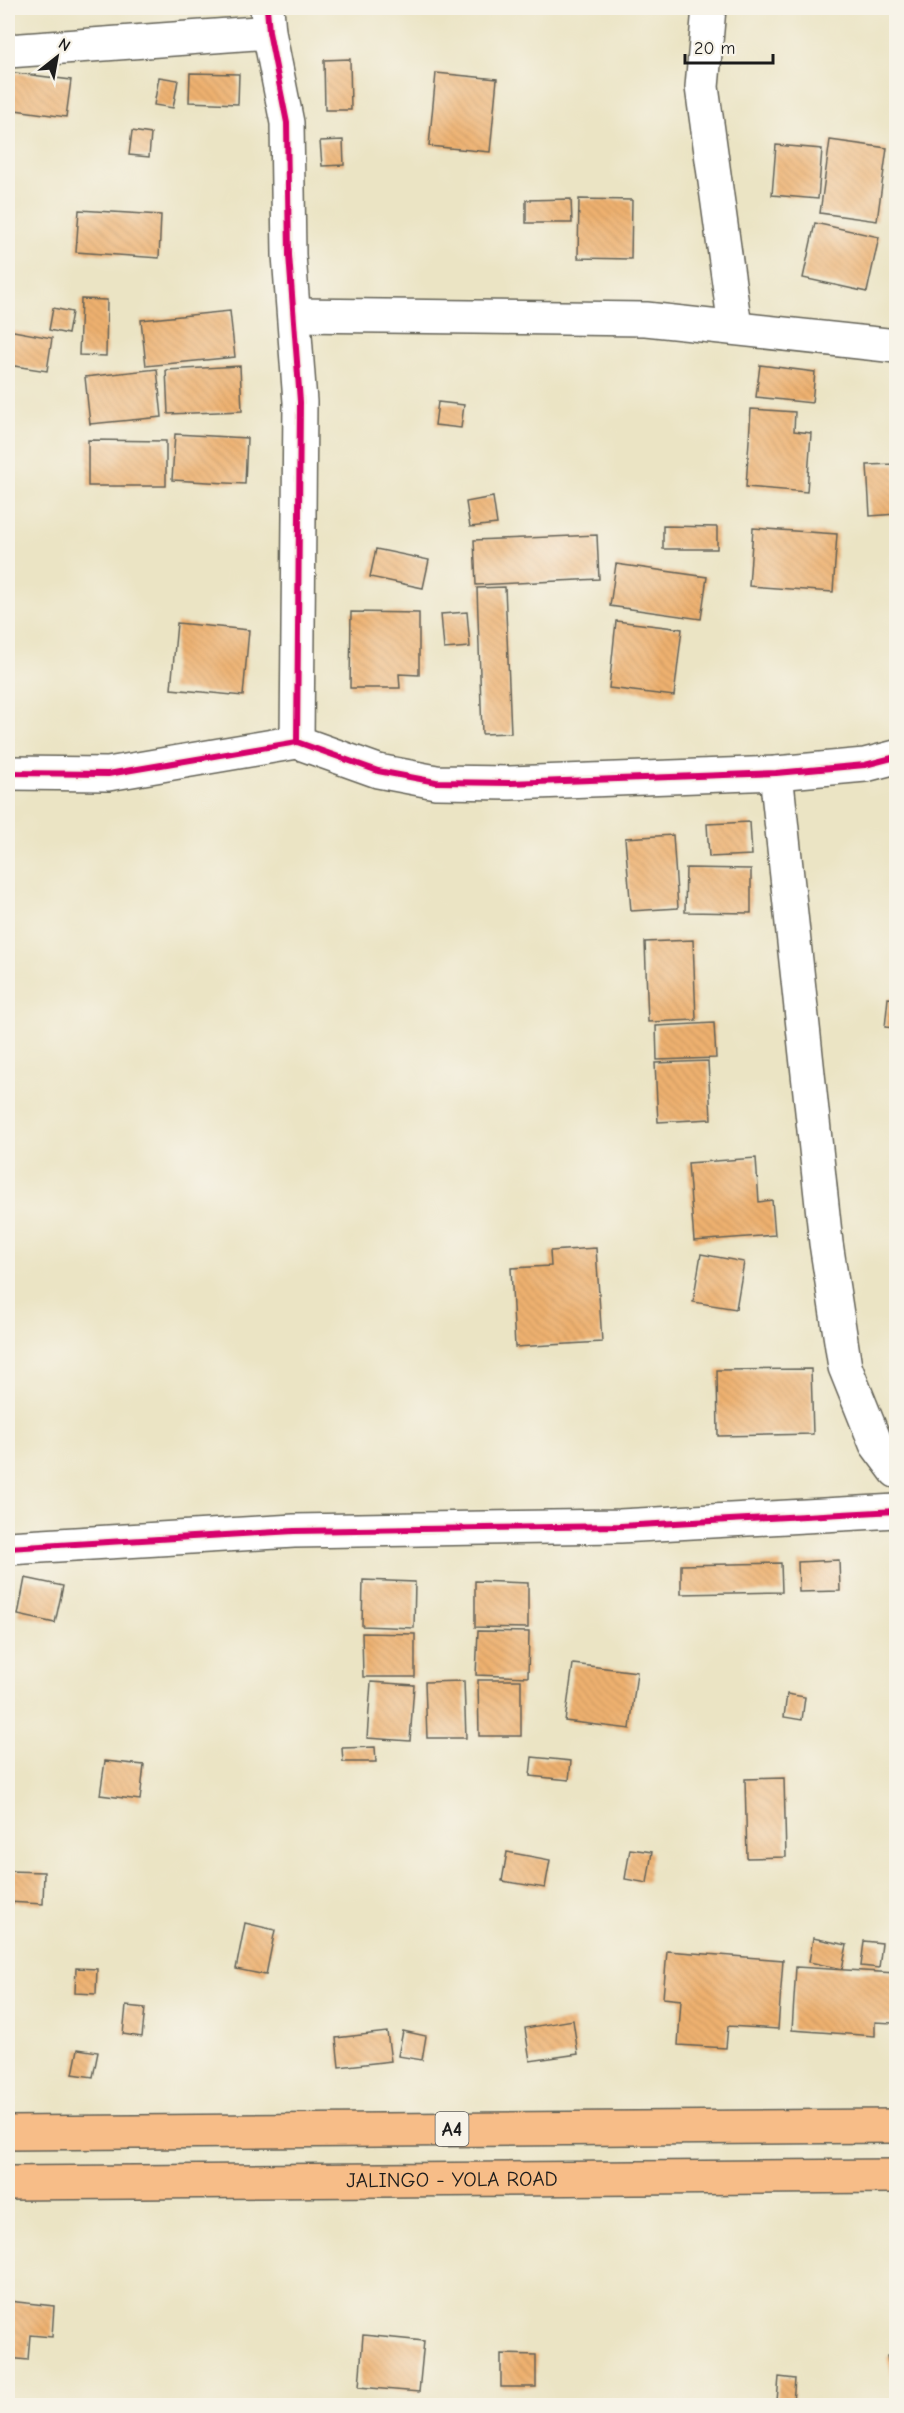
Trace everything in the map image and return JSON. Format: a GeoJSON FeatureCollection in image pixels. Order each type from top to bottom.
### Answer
{"type":"FeatureCollection","features":[{"type":"Feature","properties":{"kind":"highway","name":"A4"},"geometry":{"type":"LineString","coordinates":[[8,2133],[897,2126]]}},
{"type":"Feature","properties":{"kind":"highway","name":"JALINGO - YOLA ROAD"},"geometry":{"type":"LineString","coordinates":[[8,2182],[897,2176]]}},
{"type":"Feature","properties":{"kind":"street"},"geometry":{"type":"LineString","coordinates":[[709,8],[702,87],[735,327]]}},
{"type":"Feature","properties":{"kind":"street"},"geometry":{"type":"LineString","coordinates":[[8,51],[268,20],[287,123],[290,255],[300,402],[297,742]]}},
{"type":"Feature","properties":{"kind":"street"},"geometry":{"type":"LineString","coordinates":[[294,315],[646,319],[897,345]]}},
{"type":"Feature","properties":{"kind":"street"},"geometry":{"type":"LineString","coordinates":[[8,773],[108,774],[297,742],[378,771],[436,782],[510,783],[776,773],[865,765],[897,757]]}},
{"type":"Feature","properties":{"kind":"street"},"geometry":{"type":"LineString","coordinates":[[776,773],[826,1243],[845,1367],[876,1444],[897,1471]]}},
{"type":"Feature","properties":{"kind":"street"},"geometry":{"type":"LineString","coordinates":[[8,1548],[294,1531],[620,1526],[897,1511]]}},
{"type":"Feature","properties":{"kind":"building"},"geometry":{"type":"Polygon","coordinates":[[[350,59],[351,110],[325,110],[324,60],[350,59]]]}},
{"type":"Feature","properties":{"kind":"building"},"geometry":{"type":"Polygon","coordinates":[[[8,72],[71,80],[66,117],[8,109],[8,72]]]}},
{"type":"Feature","properties":{"kind":"building"},"geometry":{"type":"Polygon","coordinates":[[[190,73],[239,74],[238,104],[189,102],[190,73]]]}},
{"type":"Feature","properties":{"kind":"building"},"geometry":{"type":"Polygon","coordinates":[[[436,73],[497,79],[490,152],[429,146],[436,73]]]}},
{"type":"Feature","properties":{"kind":"building"},"geometry":{"type":"Polygon","coordinates":[[[159,77],[178,80],[173,108],[154,105],[159,77]]]}},
{"type":"Feature","properties":{"kind":"building"},"geometry":{"type":"Polygon","coordinates":[[[132,131],[151,134],[149,157],[129,155],[132,131]]]}},
{"type":"Feature","properties":{"kind":"building"},"geometry":{"type":"Polygon","coordinates":[[[343,140],[344,165],[322,166],[320,141],[343,140]]]}},
{"type":"Feature","properties":{"kind":"building"},"geometry":{"type":"Polygon","coordinates":[[[830,140],[887,148],[877,221],[820,213],[830,140]]]}},
{"type":"Feature","properties":{"kind":"building"},"geometry":{"type":"Polygon","coordinates":[[[776,145],[822,149],[818,199],[772,195],[776,145]]]}},
{"type":"Feature","properties":{"kind":"building"},"geometry":{"type":"Polygon","coordinates":[[[894,151],[896,151],[896,178],[894,178],[894,151]]]}},
{"type":"Feature","properties":{"kind":"building"},"geometry":{"type":"Polygon","coordinates":[[[571,199],[572,223],[526,223],[526,200],[571,199]]]}},
{"type":"Feature","properties":{"kind":"building"},"geometry":{"type":"Polygon","coordinates":[[[579,199],[632,200],[631,259],[578,258],[579,199]]]}},
{"type":"Feature","properties":{"kind":"building"},"geometry":{"type":"Polygon","coordinates":[[[79,210],[161,215],[159,258],[76,252],[79,210]]]}},
{"type":"Feature","properties":{"kind":"building"},"geometry":{"type":"Polygon","coordinates":[[[815,223],[879,237],[867,292],[803,278],[815,223]]]}},
{"type":"Feature","properties":{"kind":"building"},"geometry":{"type":"Polygon","coordinates":[[[81,299],[107,300],[106,356],[79,355],[81,299]]]}},
{"type":"Feature","properties":{"kind":"building"},"geometry":{"type":"Polygon","coordinates":[[[53,308],[72,312],[68,334],[49,330],[53,308]]]}},
{"type":"Feature","properties":{"kind":"building"},"geometry":{"type":"Polygon","coordinates":[[[230,311],[235,357],[146,366],[141,320],[230,311]]]}},
{"type":"Feature","properties":{"kind":"building"},"geometry":{"type":"Polygon","coordinates":[[[8,330],[52,338],[47,371],[8,365],[8,330]]]}},
{"type":"Feature","properties":{"kind":"building"},"geometry":{"type":"Polygon","coordinates":[[[760,365],[815,372],[812,403],[756,397],[760,365]]]}},
{"type":"Feature","properties":{"kind":"building"},"geometry":{"type":"Polygon","coordinates":[[[240,366],[242,411],[168,414],[166,370],[240,366]]]}},
{"type":"Feature","properties":{"kind":"building"},"geometry":{"type":"Polygon","coordinates":[[[157,369],[162,417],[90,424],[85,377],[157,369]]]}},
{"type":"Feature","properties":{"kind":"building"},"geometry":{"type":"Polygon","coordinates":[[[438,402],[464,405],[461,428],[435,425],[438,402]]]}},
{"type":"Feature","properties":{"kind":"building"},"geometry":{"type":"Polygon","coordinates":[[[751,409],[795,412],[794,431],[811,433],[807,492],[746,487],[751,409]]]}},
{"type":"Feature","properties":{"kind":"building"},"geometry":{"type":"Polygon","coordinates":[[[175,434],[247,438],[245,484],[172,480],[175,434]]]}},
{"type":"Feature","properties":{"kind":"building"},"geometry":{"type":"Polygon","coordinates":[[[88,440],[166,441],[166,486],[88,486],[88,440]]]}},
{"type":"Feature","properties":{"kind":"building"},"geometry":{"type":"Polygon","coordinates":[[[896,464],[896,514],[870,516],[867,465],[896,464]]]}},
{"type":"Feature","properties":{"kind":"building"},"geometry":{"type":"Polygon","coordinates":[[[493,497],[497,524],[470,527],[466,502],[493,497]]]}},
{"type":"Feature","properties":{"kind":"building"},"geometry":{"type":"Polygon","coordinates":[[[663,526],[717,527],[717,549],[663,549],[663,526]]]}},
{"type":"Feature","properties":{"kind":"building"},"geometry":{"type":"Polygon","coordinates":[[[753,528],[837,534],[833,592],[749,586],[753,528]]]}},
{"type":"Feature","properties":{"kind":"building"},"geometry":{"type":"Polygon","coordinates":[[[597,535],[599,579],[476,585],[474,540],[597,535]]]}},
{"type":"Feature","properties":{"kind":"building"},"geometry":{"type":"Polygon","coordinates":[[[376,549],[429,560],[423,588],[370,577],[376,549]]]}},
{"type":"Feature","properties":{"kind":"building"},"geometry":{"type":"Polygon","coordinates":[[[616,564],[707,577],[701,619],[610,606],[616,564]]]}},
{"type":"Feature","properties":{"kind":"building"},"geometry":{"type":"Polygon","coordinates":[[[505,587],[511,733],[482,734],[477,588],[505,587]]]}},
{"type":"Feature","properties":{"kind":"building"},"geometry":{"type":"Polygon","coordinates":[[[351,612],[419,613],[419,675],[399,674],[400,688],[350,688],[351,612]]]}},
{"type":"Feature","properties":{"kind":"building"},"geometry":{"type":"Polygon","coordinates":[[[467,612],[470,647],[444,649],[441,614],[467,612]]]}},
{"type":"Feature","properties":{"kind":"building"},"geometry":{"type":"Polygon","coordinates":[[[616,621],[682,629],[674,696],[609,688],[616,621]]]}},
{"type":"Feature","properties":{"kind":"building"},"geometry":{"type":"Polygon","coordinates":[[[177,623],[249,630],[243,696],[171,689],[177,623]]]}},
{"type":"Feature","properties":{"kind":"building"},"geometry":{"type":"Polygon","coordinates":[[[750,822],[752,855],[709,857],[707,824],[750,822]]]}},
{"type":"Feature","properties":{"kind":"building"},"geometry":{"type":"Polygon","coordinates":[[[673,835],[678,908],[631,911],[625,838],[673,835]]]}},
{"type":"Feature","properties":{"kind":"building"},"geometry":{"type":"Polygon","coordinates":[[[686,868],[751,869],[751,913],[685,912],[686,868]]]}},
{"type":"Feature","properties":{"kind":"building"},"geometry":{"type":"Polygon","coordinates":[[[693,940],[696,1020],[648,1022],[645,942],[693,940]]]}},
{"type":"Feature","properties":{"kind":"building"},"geometry":{"type":"Polygon","coordinates":[[[888,998],[896,999],[896,1028],[885,1027],[888,998]]]}},
{"type":"Feature","properties":{"kind":"building"},"geometry":{"type":"Polygon","coordinates":[[[714,1023],[716,1058],[657,1060],[656,1026],[714,1023]]]}},
{"type":"Feature","properties":{"kind":"building"},"geometry":{"type":"Polygon","coordinates":[[[891,1042],[896,1042],[896,1086],[894,1087],[891,1042]]]}},
{"type":"Feature","properties":{"kind":"building"},"geometry":{"type":"Polygon","coordinates":[[[708,1061],[711,1119],[658,1122],[655,1063],[708,1061]]]}},
{"type":"Feature","properties":{"kind":"building"},"geometry":{"type":"Polygon","coordinates":[[[756,1158],[759,1202],[772,1200],[775,1235],[694,1241],[688,1163],[756,1158]]]}},
{"type":"Feature","properties":{"kind":"building"},"geometry":{"type":"Polygon","coordinates":[[[596,1248],[602,1342],[515,1347],[511,1268],[551,1266],[550,1251],[596,1248]]]}},
{"type":"Feature","properties":{"kind":"building"},"geometry":{"type":"Polygon","coordinates":[[[701,1254],[744,1262],[736,1309],[693,1302],[701,1254]]]}},
{"type":"Feature","properties":{"kind":"building"},"geometry":{"type":"Polygon","coordinates":[[[811,1369],[813,1434],[718,1436],[717,1370],[811,1369]]]}},
{"type":"Feature","properties":{"kind":"building"},"geometry":{"type":"Polygon","coordinates":[[[839,1560],[840,1591],[799,1592],[798,1562],[839,1560]]]}},
{"type":"Feature","properties":{"kind":"building"},"geometry":{"type":"Polygon","coordinates":[[[781,1563],[782,1592],[681,1594],[681,1565],[781,1563]]]}},
{"type":"Feature","properties":{"kind":"building"},"geometry":{"type":"Polygon","coordinates":[[[25,1578],[63,1586],[55,1623],[18,1615],[25,1578]]]}},
{"type":"Feature","properties":{"kind":"building"},"geometry":{"type":"Polygon","coordinates":[[[363,1580],[415,1582],[414,1628],[362,1626],[363,1580]]]}},
{"type":"Feature","properties":{"kind":"building"},"geometry":{"type":"Polygon","coordinates":[[[475,1581],[528,1583],[528,1628],[475,1627],[475,1581]]]}},
{"type":"Feature","properties":{"kind":"building"},"geometry":{"type":"Polygon","coordinates":[[[478,1631],[529,1632],[528,1677],[476,1675],[478,1631]]]}},
{"type":"Feature","properties":{"kind":"building"},"geometry":{"type":"Polygon","coordinates":[[[362,1633],[415,1634],[415,1677],[363,1677],[362,1633]]]}},
{"type":"Feature","properties":{"kind":"building"},"geometry":{"type":"Polygon","coordinates":[[[573,1664],[637,1672],[630,1729],[565,1721],[573,1664]]]}},
{"type":"Feature","properties":{"kind":"building"},"geometry":{"type":"Polygon","coordinates":[[[478,1680],[521,1680],[521,1736],[479,1736],[478,1680]]]}},
{"type":"Feature","properties":{"kind":"building"},"geometry":{"type":"Polygon","coordinates":[[[464,1681],[466,1738],[427,1738],[425,1682],[464,1681]]]}},
{"type":"Feature","properties":{"kind":"building"},"geometry":{"type":"Polygon","coordinates":[[[371,1682],[414,1685],[410,1741],[367,1738],[371,1682]]]}},
{"type":"Feature","properties":{"kind":"building"},"geometry":{"type":"Polygon","coordinates":[[[787,1694],[805,1697],[802,1720],[784,1717],[787,1694]]]}},
{"type":"Feature","properties":{"kind":"building"},"geometry":{"type":"Polygon","coordinates":[[[375,1747],[376,1762],[343,1762],[342,1748],[375,1747]]]}},
{"type":"Feature","properties":{"kind":"building"},"geometry":{"type":"Polygon","coordinates":[[[532,1757],[571,1761],[569,1780],[530,1776],[532,1757]]]}},
{"type":"Feature","properties":{"kind":"building"},"geometry":{"type":"Polygon","coordinates":[[[105,1761],[144,1765],[140,1800],[100,1795],[105,1761]]]}},
{"type":"Feature","properties":{"kind":"building"},"geometry":{"type":"Polygon","coordinates":[[[784,1778],[786,1857],[747,1858],[745,1779],[784,1778]]]}},
{"type":"Feature","properties":{"kind":"building"},"geometry":{"type":"Polygon","coordinates":[[[630,1849],[652,1852],[647,1883],[625,1879],[630,1849]]]}},
{"type":"Feature","properties":{"kind":"building"},"geometry":{"type":"Polygon","coordinates":[[[507,1852],[550,1860],[545,1888],[502,1881],[507,1852]]]}},
{"type":"Feature","properties":{"kind":"building"},"geometry":{"type":"Polygon","coordinates":[[[8,1871],[44,1872],[43,1904],[8,1902],[8,1871]]]}},
{"type":"Feature","properties":{"kind":"building"},"geometry":{"type":"Polygon","coordinates":[[[245,1923],[275,1930],[266,1975],[236,1969],[245,1923]]]}},
{"type":"Feature","properties":{"kind":"building"},"geometry":{"type":"Polygon","coordinates":[[[813,1938],[847,1945],[842,1969],[809,1962],[813,1938]]]}},
{"type":"Feature","properties":{"kind":"building"},"geometry":{"type":"Polygon","coordinates":[[[864,1941],[882,1943],[879,1968],[861,1966],[864,1941]]]}},
{"type":"Feature","properties":{"kind":"building"},"geometry":{"type":"Polygon","coordinates":[[[667,1951],[783,1960],[778,2029],[728,2026],[726,2048],[678,2045],[681,2000],[663,1998],[667,1951]]]}},
{"type":"Feature","properties":{"kind":"building"},"geometry":{"type":"Polygon","coordinates":[[[796,1967],[896,1973],[893,2023],[875,2022],[875,2036],[792,2030],[796,1967]]]}},
{"type":"Feature","properties":{"kind":"building"},"geometry":{"type":"Polygon","coordinates":[[[76,1968],[97,1969],[96,1994],[75,1993],[76,1968]]]}},
{"type":"Feature","properties":{"kind":"building"},"geometry":{"type":"Polygon","coordinates":[[[126,2006],[145,2008],[142,2037],[123,2034],[126,2006]]]}},
{"type":"Feature","properties":{"kind":"building"},"geometry":{"type":"Polygon","coordinates":[[[573,2020],[578,2054],[530,2061],[525,2028],[573,2020]]]}},
{"type":"Feature","properties":{"kind":"building"},"geometry":{"type":"Polygon","coordinates":[[[403,2031],[426,2036],[422,2060],[398,2056],[403,2031]]]}},
{"type":"Feature","properties":{"kind":"building"},"geometry":{"type":"Polygon","coordinates":[[[387,2032],[391,2061],[339,2067],[336,2038],[387,2032]]]}},
{"type":"Feature","properties":{"kind":"building"},"geometry":{"type":"Polygon","coordinates":[[[78,2049],[98,2052],[93,2077],[73,2074],[78,2049]]]}},
{"type":"Feature","properties":{"kind":"building"},"geometry":{"type":"Polygon","coordinates":[[[8,2301],[54,2306],[52,2337],[30,2335],[28,2360],[8,2358],[8,2301]]]}},
{"type":"Feature","properties":{"kind":"building"},"geometry":{"type":"Polygon","coordinates":[[[363,2335],[424,2341],[419,2392],[359,2387],[363,2335]]]}},
{"type":"Feature","properties":{"kind":"building"},"geometry":{"type":"Polygon","coordinates":[[[501,2354],[536,2355],[536,2387],[501,2387],[501,2354]]]}},
{"type":"Feature","properties":{"kind":"building"},"geometry":{"type":"Polygon","coordinates":[[[896,2354],[896,2381],[893,2382],[887,2356],[896,2354]]]}},
{"type":"Feature","properties":{"kind":"building"},"geometry":{"type":"Polygon","coordinates":[[[779,2377],[795,2379],[793,2402],[777,2401],[779,2377]]]}},
{"type":"Feature","properties":{"kind":"cycle path"},"geometry":{"type":"LineString","coordinates":[[267,8],[269,32],[287,123],[289,255],[300,402],[297,742]]}},
{"type":"Feature","properties":{"kind":"cycle path"},"geometry":{"type":"LineString","coordinates":[[8,773],[108,774],[297,742],[378,771],[436,782],[510,783],[776,773],[865,765],[896,757]]}},
{"type":"Feature","properties":{"kind":"cycle path"},"geometry":{"type":"LineString","coordinates":[[8,1548],[294,1531],[620,1526],[896,1511]]}}]}
